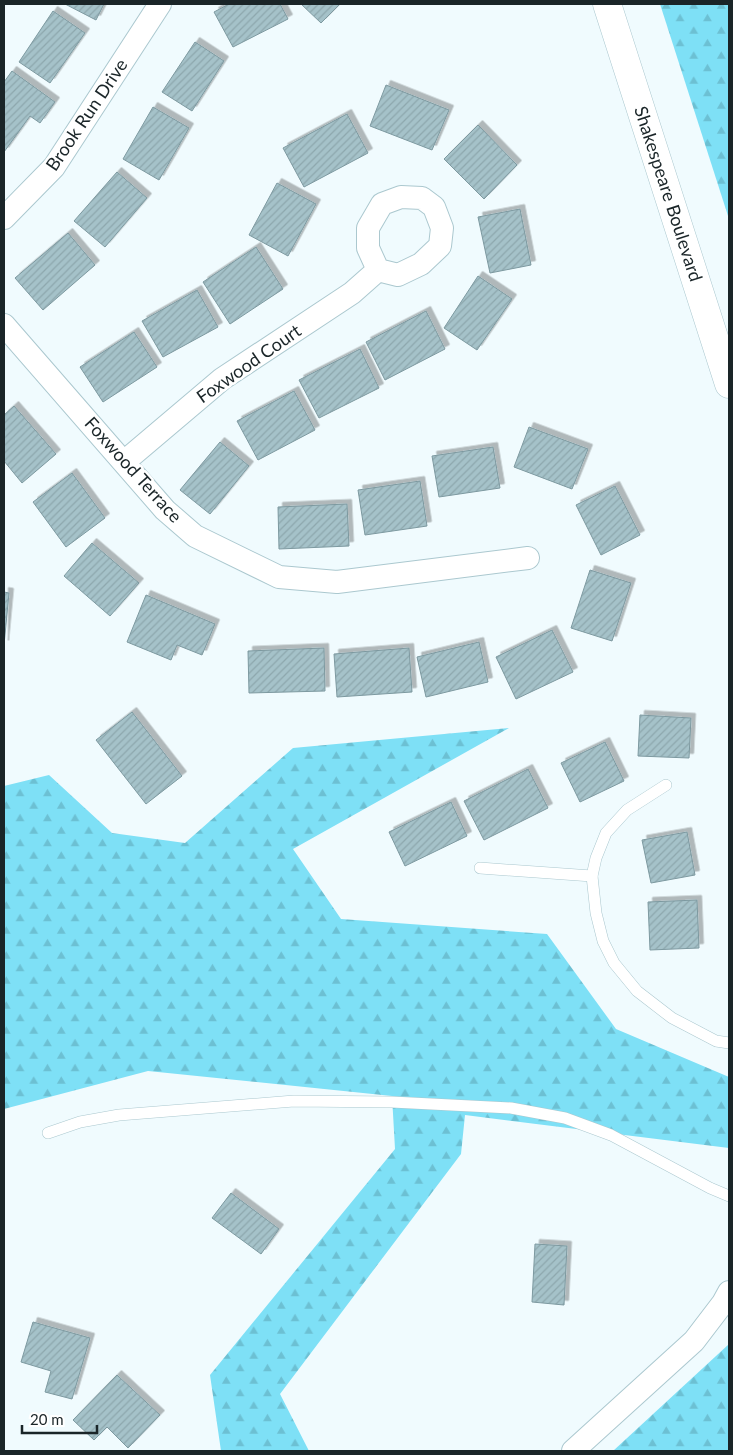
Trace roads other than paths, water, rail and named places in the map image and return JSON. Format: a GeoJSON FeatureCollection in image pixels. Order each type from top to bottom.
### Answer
{"type":"FeatureCollection","features":[{"type":"Feature","properties":{"kind":"street","name":"Brook Run Drive"},"geometry":{"type":"LineString","coordinates":[[4,218],[54,167],[160,4]]}},
{"type":"Feature","properties":{"kind":"street","name":"Shakespeare Boulevard"},"geometry":{"type":"LineString","coordinates":[[607,4],[729,384]]}},
{"type":"Feature","properties":{"kind":"street","name":"Foxwood Court"},"geometry":{"type":"LineString","coordinates":[[124,462],[222,379],[352,293],[378,270]]}},
{"type":"Feature","properties":{"kind":"street","name":"Foxwood Terrace"},"geometry":{"type":"LineString","coordinates":[[4,325],[166,510],[195,536],[279,576],[337,582],[528,558]]}},
{"type":"Feature","properties":{"kind":"street"},"geometry":{"type":"LineString","coordinates":[[573,1451],[694,1341],[723,1303],[729,1292]]}},
{"type":"Feature","properties":{"kind":"lane"},"geometry":{"type":"LineString","coordinates":[[666,786],[627,810],[606,833],[596,858],[592,876],[596,913],[603,941],[614,963],[637,991],[672,1018],[716,1041],[729,1043]]}},
{"type":"Feature","properties":{"kind":"lane"},"geometry":{"type":"LineString","coordinates":[[480,868],[592,876]]}},
{"type":"Feature","properties":{"kind":"lane"},"geometry":{"type":"LineString","coordinates":[[48,1133],[80,1122],[118,1115],[294,1101],[392,1102],[511,1108],[565,1118],[611,1136],[729,1196]]}}]}
